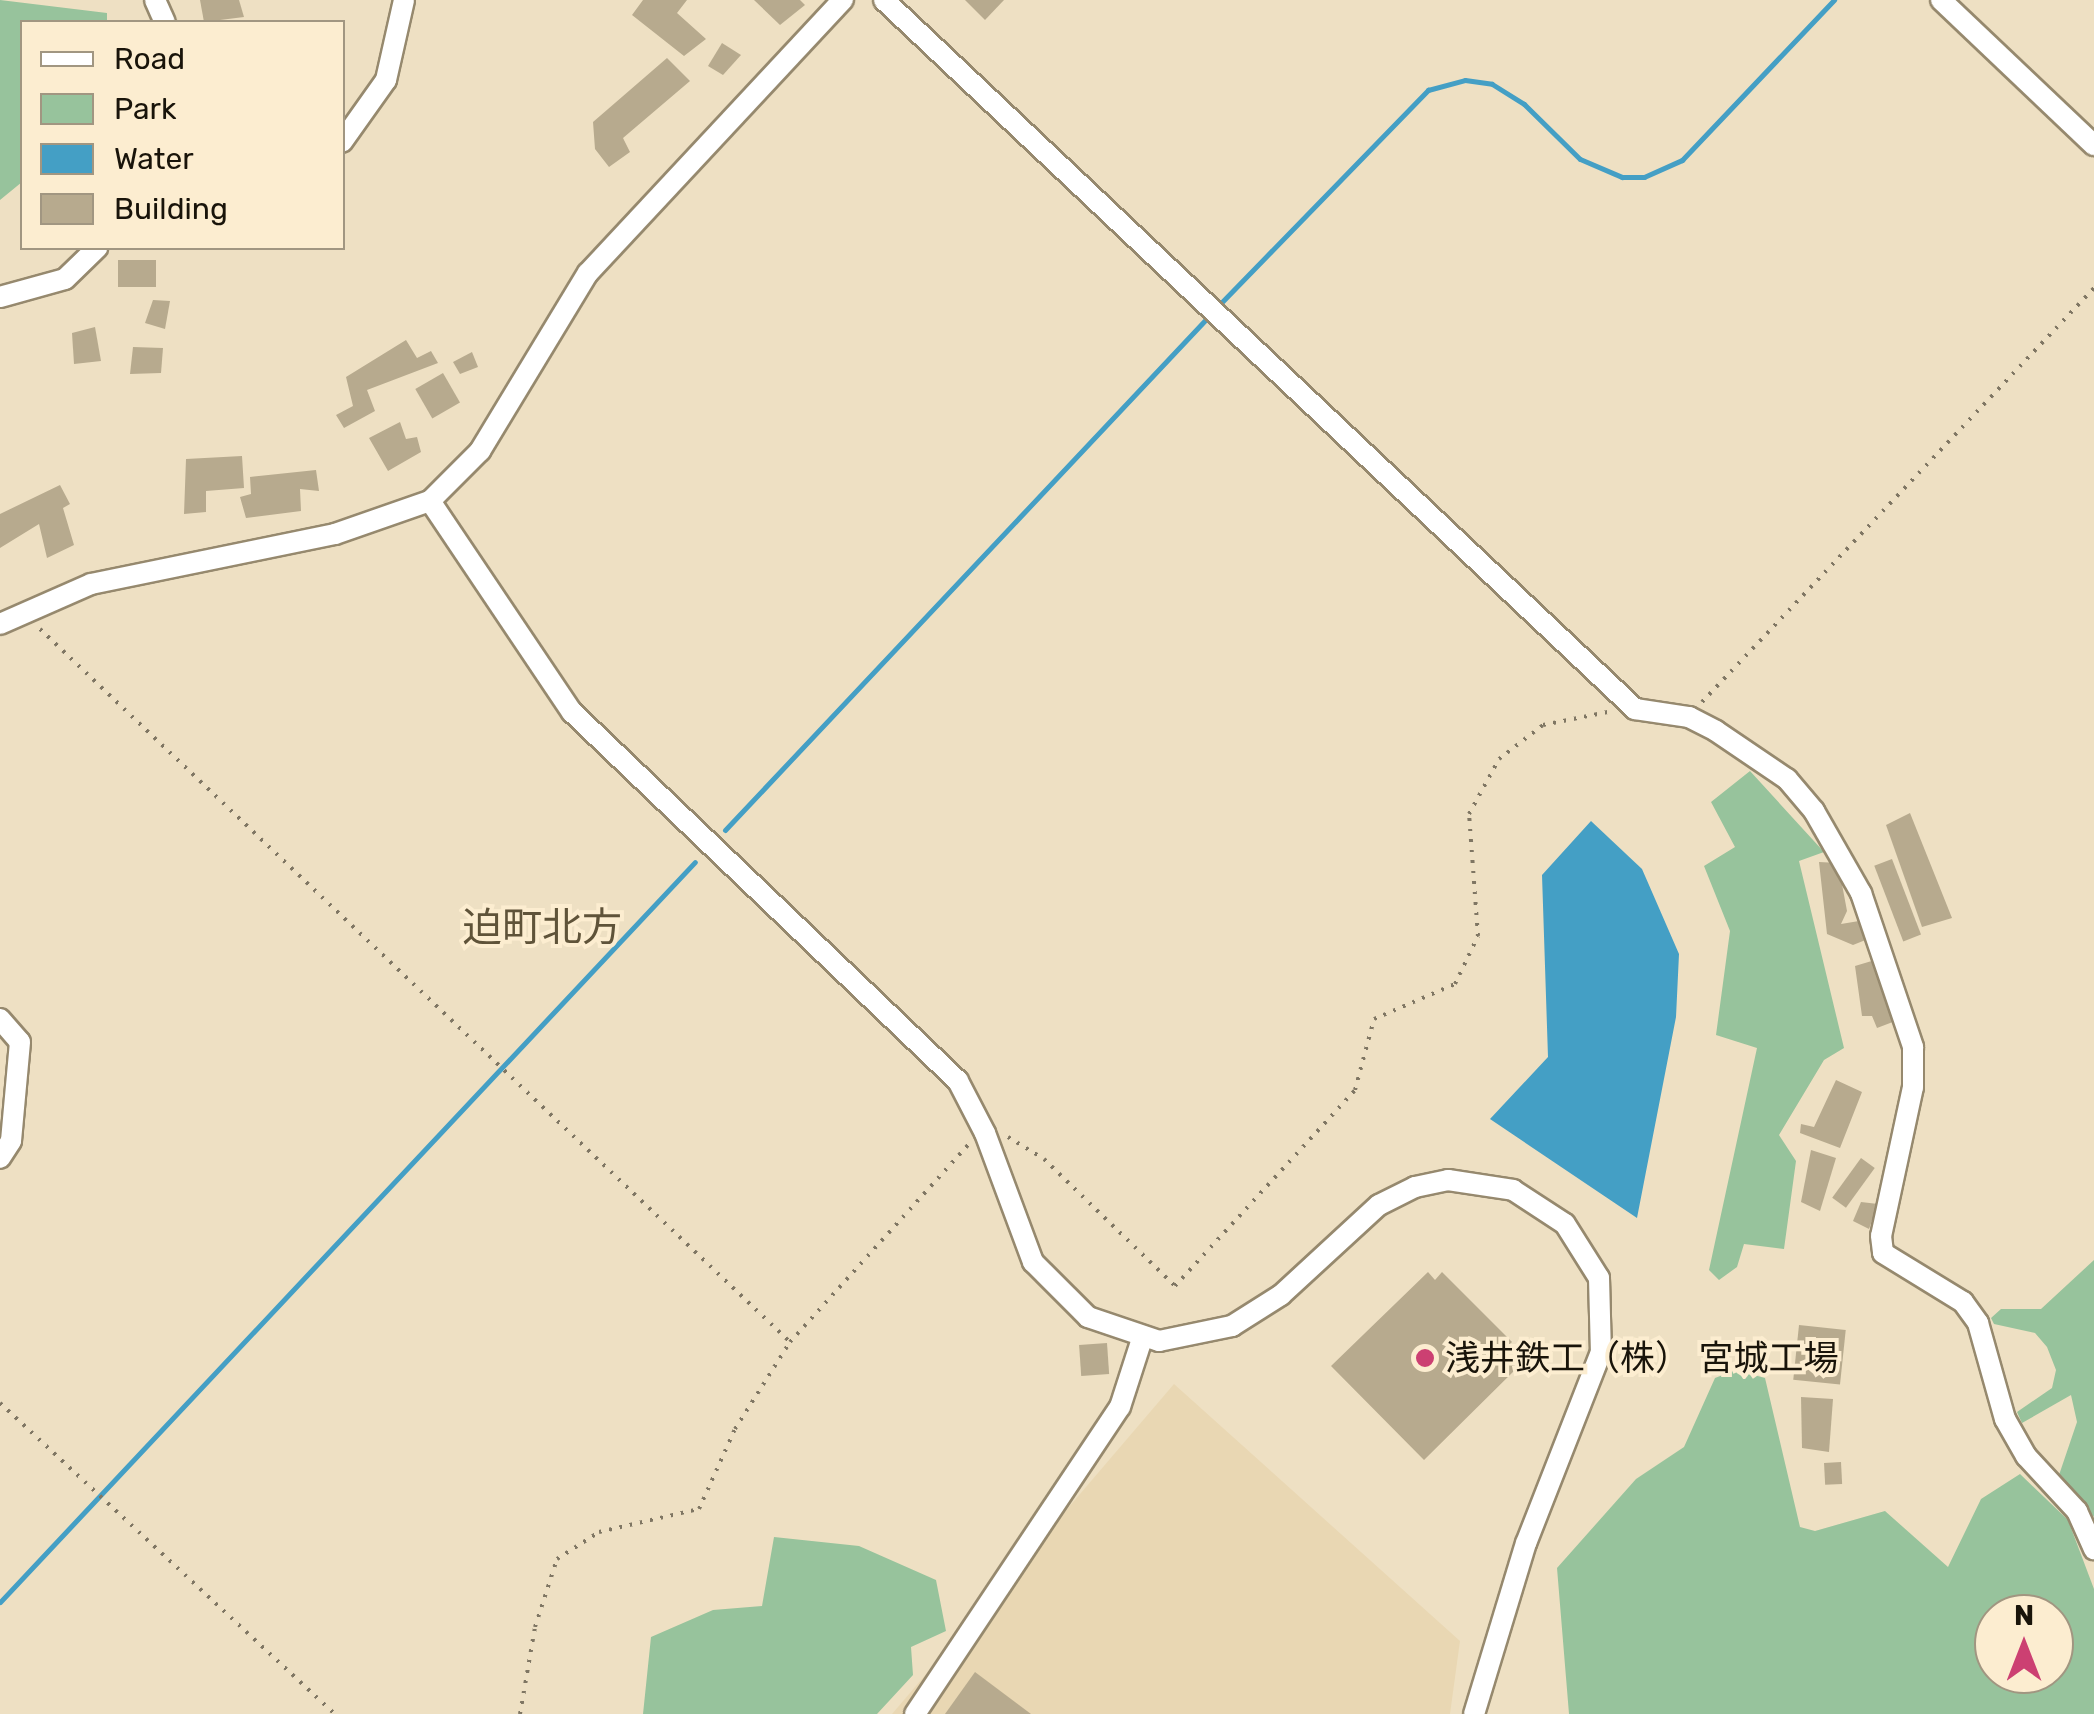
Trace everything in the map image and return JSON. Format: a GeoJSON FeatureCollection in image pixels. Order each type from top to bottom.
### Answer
{"type":"FeatureCollection","features":[{"type":"Feature","properties":{"kind":"street"},"geometry":{"type":"LineString","coordinates":[[345,138],[386,80],[404,0]]}},
{"type":"Feature","properties":{"kind":"street"},"geometry":{"type":"LineString","coordinates":[[0,624],[109,579],[335,534],[430,501],[480,452],[588,273],[843,0]]}},
{"type":"Feature","properties":{"kind":"street"},"geometry":{"type":"LineString","coordinates":[[884,0],[1635,709],[1688,717],[1787,780],[1836,844],[1913,1047],[1913,1087],[1880,1236],[1883,1253],[1963,1302],[1978,1322],[2006,1418],[2026,1456],[2077,1512],[2094,1548]]}},
{"type":"Feature","properties":{"kind":"street"},"geometry":{"type":"LineString","coordinates":[[1941,0],[2094,145]]}},
{"type":"Feature","properties":{"kind":"street"},"geometry":{"type":"LineString","coordinates":[[0,297],[65,279],[95,250]]}},
{"type":"Feature","properties":{"kind":"street"},"geometry":{"type":"LineString","coordinates":[[430,501],[572,712],[935,1055],[985,1132],[1022,1241],[1048,1284],[1088,1317],[1142,1338],[1204,1336],[1258,1312],[1379,1205],[1415,1186],[1484,1182],[1539,1202],[1565,1224],[1598,1278],[1601,1352],[1526,1543],[1474,1714]]}},
{"type":"Feature","properties":{"kind":"street"},"geometry":{"type":"LineString","coordinates":[[0,1019],[20,1042],[11,1141],[0,1158]]}},
{"type":"Feature","properties":{"kind":"street"},"geometry":{"type":"LineString","coordinates":[[914,1714],[1032,1548],[1120,1407],[1142,1338]]}},
{"type":"Feature","properties":{"kind":"path"},"geometry":{"type":"LineString","coordinates":[[1688,717],[2094,288]]}},
{"type":"Feature","properties":{"kind":"path"},"geometry":{"type":"LineString","coordinates":[[22,612],[790,1342]]}},
{"type":"Feature","properties":{"kind":"path"},"geometry":{"type":"LineString","coordinates":[[520,1714],[535,1627],[557,1559],[599,1532],[699,1509],[734,1429],[790,1342],[985,1132],[1020,1139],[1175,1286],[1356,1090],[1374,1020],[1456,984],[1478,936],[1469,814],[1499,759],[1542,725],[1635,709]]}},
{"type":"Feature","properties":{"kind":"path"},"geometry":{"type":"LineString","coordinates":[[0,1403],[335,1714]]}},
{"type":"Feature","properties":{"kind":"shaded area"},"geometry":{"type":"Polygon","coordinates":[[[1174,1384],[1460,1641],[1450,1714],[892,1714],[1174,1384]]]}},
{"type":"Feature","properties":{"kind":"green space"},"geometry":{"type":"Polygon","coordinates":[[[0,0],[107,13],[107,20],[20,20],[20,184],[0,200],[0,0]]]}},
{"type":"Feature","properties":{"kind":"green space"},"geometry":{"type":"Polygon","coordinates":[[[1750,771],[1824,852],[1799,861],[1844,1048],[1824,1060],[1779,1135],[1796,1161],[1784,1249],[1744,1244],[1737,1267],[1719,1280],[1709,1270],[1757,1048],[1716,1035],[1730,931],[1704,866],[1735,847],[1711,802],[1750,771]]]}},
{"type":"Feature","properties":{"kind":"green space"},"geometry":{"type":"Polygon","coordinates":[[[2094,1260],[2094,1517],[2059,1475],[2077,1422],[2071,1395],[2022,1423],[2017,1412],[2052,1388],[2056,1370],[2047,1347],[2035,1333],[1994,1324],[1991,1318],[2001,1309],[2041,1309],[2094,1260]]]}},
{"type":"Feature","properties":{"kind":"green space"},"geometry":{"type":"Polygon","coordinates":[[[1736,1370],[1765,1378],[1800,1527],[1815,1531],[1885,1511],[1948,1567],[1981,1499],[2020,1474],[2068,1520],[2094,1589],[2094,1714],[1569,1714],[1557,1568],[1636,1479],[1684,1447],[1715,1378],[1736,1370]]]}},
{"type":"Feature","properties":{"kind":"green space"},"geometry":{"type":"Polygon","coordinates":[[[774,1537],[859,1546],[936,1580],[946,1631],[911,1647],[913,1675],[877,1714],[643,1714],[651,1637],[713,1610],[762,1606],[774,1537]]]}},
{"type":"Feature","properties":{"kind":"water"},"geometry":{"type":"Polygon","coordinates":[[[1591,821],[1642,869],[1679,954],[1676,1017],[1637,1218],[1490,1119],[1548,1057],[1542,875],[1591,821]]]}},
{"type":"Feature","properties":{"kind":"building"},"geometry":{"type":"Polygon","coordinates":[[[200,0],[239,0],[244,17],[204,20],[200,0]]]}},
{"type":"Feature","properties":{"kind":"building"},"geometry":{"type":"Polygon","coordinates":[[[643,0],[687,0],[677,13],[706,39],[684,56],[632,15],[643,0]]]}},
{"type":"Feature","properties":{"kind":"building"},"geometry":{"type":"Polygon","coordinates":[[[754,0],[800,0],[805,5],[780,25],[754,0]]]}},
{"type":"Feature","properties":{"kind":"building"},"geometry":{"type":"Polygon","coordinates":[[[965,0],[1004,0],[985,20],[965,0]]]}},
{"type":"Feature","properties":{"kind":"building"},"geometry":{"type":"Polygon","coordinates":[[[722,43],[741,55],[723,75],[708,66],[722,43]]]}},
{"type":"Feature","properties":{"kind":"building"},"geometry":{"type":"Polygon","coordinates":[[[667,58],[690,81],[623,138],[630,152],[609,167],[595,149],[593,122],[667,58]]]}},
{"type":"Feature","properties":{"kind":"building"},"geometry":{"type":"Polygon","coordinates":[[[118,260],[156,260],[156,287],[118,287],[118,260]]]}},
{"type":"Feature","properties":{"kind":"building"},"geometry":{"type":"Polygon","coordinates":[[[153,300],[170,301],[165,329],[145,323],[153,300]]]}},
{"type":"Feature","properties":{"kind":"building"},"geometry":{"type":"Polygon","coordinates":[[[95,327],[101,361],[74,364],[72,333],[95,327]]]}},
{"type":"Feature","properties":{"kind":"building"},"geometry":{"type":"Polygon","coordinates":[[[406,340],[417,358],[431,351],[438,363],[367,390],[375,411],[344,428],[336,415],[353,406],[346,377],[406,340]]]}},
{"type":"Feature","properties":{"kind":"building"},"geometry":{"type":"Polygon","coordinates":[[[133,347],[163,348],[161,373],[130,374],[133,347]]]}},
{"type":"Feature","properties":{"kind":"building"},"geometry":{"type":"Polygon","coordinates":[[[472,352],[478,367],[460,374],[453,362],[472,352]]]}},
{"type":"Feature","properties":{"kind":"building"},"geometry":{"type":"Polygon","coordinates":[[[443,373],[460,402],[432,418],[415,389],[443,373]]]}},
{"type":"Feature","properties":{"kind":"building"},"geometry":{"type":"Polygon","coordinates":[[[400,422],[406,439],[417,437],[421,452],[388,471],[369,438],[400,422]]]}},
{"type":"Feature","properties":{"kind":"building"},"geometry":{"type":"Polygon","coordinates":[[[242,456],[244,488],[206,491],[206,512],[184,514],[186,459],[242,456]]]}},
{"type":"Feature","properties":{"kind":"building"},"geometry":{"type":"Polygon","coordinates":[[[316,470],[319,491],[300,489],[301,511],[246,518],[240,497],[251,494],[250,477],[316,470]]]}},
{"type":"Feature","properties":{"kind":"building"},"geometry":{"type":"Polygon","coordinates":[[[60,485],[70,504],[63,508],[74,545],[47,558],[39,524],[0,548],[0,514],[60,485]]]}},
{"type":"Feature","properties":{"kind":"building"},"geometry":{"type":"Polygon","coordinates":[[[1910,813],[1952,918],[1922,927],[1886,825],[1910,813]]]}},
{"type":"Feature","properties":{"kind":"building"},"geometry":{"type":"Polygon","coordinates":[[[1892,859],[1921,935],[1903,941],[1874,866],[1892,859]]]}},
{"type":"Feature","properties":{"kind":"building"},"geometry":{"type":"Polygon","coordinates":[[[1819,862],[1838,863],[1847,911],[1841,924],[1859,921],[1868,939],[1853,945],[1827,934],[1819,862]]]}},
{"type":"Feature","properties":{"kind":"building"},"geometry":{"type":"Polygon","coordinates":[[[1875,960],[1898,1020],[1877,1028],[1872,1016],[1862,1016],[1855,966],[1875,960]]]}},
{"type":"Feature","properties":{"kind":"building"},"geometry":{"type":"Polygon","coordinates":[[[1836,1080],[1862,1092],[1840,1148],[1800,1133],[1801,1124],[1814,1127],[1836,1080]]]}},
{"type":"Feature","properties":{"kind":"building"},"geometry":{"type":"Polygon","coordinates":[[[1811,1150],[1836,1158],[1820,1211],[1801,1202],[1811,1150]]]}},
{"type":"Feature","properties":{"kind":"building"},"geometry":{"type":"Polygon","coordinates":[[[1861,1158],[1875,1168],[1846,1208],[1832,1198],[1861,1158]]]}},
{"type":"Feature","properties":{"kind":"building"},"geometry":{"type":"Polygon","coordinates":[[[1861,1202],[1878,1204],[1869,1229],[1853,1221],[1861,1202]]]}},
{"type":"Feature","properties":{"kind":"building","name":"浅井鉄工（株） 宮城工場"},"geometry":{"type":"Polygon","coordinates":[[[1428,1272],[1435,1280],[1442,1272],[1512,1342],[1503,1350],[1519,1366],[1424,1460],[1331,1366],[1428,1272]]]}},
{"type":"Feature","properties":{"kind":"building"},"geometry":{"type":"Polygon","coordinates":[[[1799,1325],[1846,1330],[1840,1385],[1793,1380],[1799,1325]]]}},
{"type":"Feature","properties":{"kind":"building"},"geometry":{"type":"Polygon","coordinates":[[[1107,1343],[1109,1374],[1081,1376],[1079,1345],[1107,1343]]]}},
{"type":"Feature","properties":{"kind":"building"},"geometry":{"type":"Polygon","coordinates":[[[1801,1397],[1833,1399],[1829,1452],[1802,1448],[1801,1397]]]}},
{"type":"Feature","properties":{"kind":"building"},"geometry":{"type":"Polygon","coordinates":[[[1841,1462],[1842,1484],[1825,1485],[1824,1463],[1841,1462]]]}},
{"type":"Feature","properties":{"kind":"building"},"geometry":{"type":"Polygon","coordinates":[[[975,1672],[1031,1714],[945,1714],[975,1672]]]}},
{"type":"Feature","properties":{"kind":"waterway"},"geometry":{"type":"LineString","coordinates":[[1217,307],[1428,90],[1465,80],[1492,84],[1524,104],[1580,159],[1622,177],[1644,177],[1682,160],[1834,0]]}},
{"type":"Feature","properties":{"kind":"waterway"},"geometry":{"type":"LineString","coordinates":[[725,830],[1210,315]]}},
{"type":"Feature","properties":{"kind":"waterway"},"geometry":{"type":"LineString","coordinates":[[0,1602],[695,862]]}},
{"type":"Feature","properties":{"kind":"place","name":"浅井鉄工（株） 宮城工場"},"geometry":{"type":"Point","coordinates":[1425,1358]}},
{"type":"Feature","properties":{"kind":"district","name":"迫町北方"},"geometry":{"type":"Point","coordinates":[542,928]}}]}
